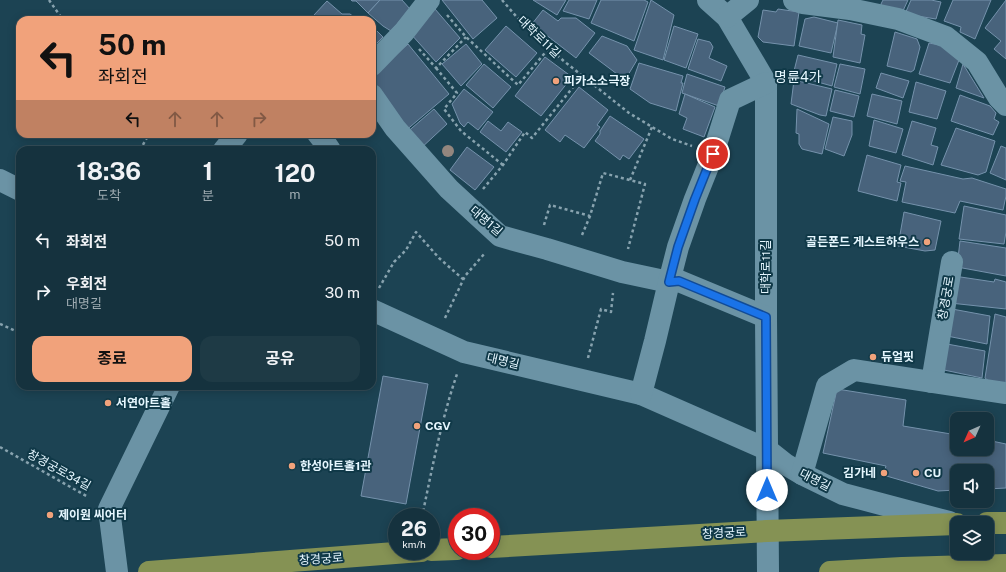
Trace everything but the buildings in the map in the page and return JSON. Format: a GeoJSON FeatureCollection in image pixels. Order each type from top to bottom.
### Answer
{"type":"FeatureCollection","features":[{"type":"Feature","properties":{"kind":"main road"},"geometry":{"type":"LineString","coordinates":[[994,523],[1006,523]]}},
{"type":"Feature","properties":{"kind":"main road","name":"창경궁로"},"geometry":{"type":"LineString","coordinates":[[500,546],[767,531],[950,524]]}},
{"type":"Feature","properties":{"kind":"main road","name":"창경궁로"},"geometry":{"type":"LineString","coordinates":[[149,572],[388,554]]}},
{"type":"Feature","properties":{"kind":"main road"},"geometry":{"type":"LineString","coordinates":[[830,572],[1006,565]]}},
{"type":"Feature","properties":{"kind":"street"},"geometry":{"type":"LineString","coordinates":[[641,394],[678,247],[713,154],[730,100],[766,83],[727,17],[708,0]]}},
{"type":"Feature","properties":{"kind":"street"},"geometry":{"type":"LineString","coordinates":[[727,17],[748,0]]}},
{"type":"Feature","properties":{"kind":"street"},"geometry":{"type":"LineString","coordinates":[[794,0],[803,3],[850,9],[898,19],[946,37],[977,62],[999,98],[1006,105]]}},
{"type":"Feature","properties":{"kind":"street"},"geometry":{"type":"LineString","coordinates":[[376,61],[404,32],[436,5]]}},
{"type":"Feature","properties":{"kind":"street","name":"대학로11길"},"geometry":{"type":"LineString","coordinates":[[766,83],[766,449],[768,572]]}},
{"type":"Feature","properties":{"kind":"street","name":"대명1길"},"geometry":{"type":"LineString","coordinates":[[376,101],[395,128],[449,189],[500,236],[538,246],[619,272],[669,282],[679,281],[766,317]]}},
{"type":"Feature","properties":{"kind":"street"},"geometry":{"type":"LineString","coordinates":[[227,146],[234,138]]}},
{"type":"Feature","properties":{"kind":"street"},"geometry":{"type":"LineString","coordinates":[[321,138],[327,146]]}},
{"type":"Feature","properties":{"kind":"street"},"geometry":{"type":"LineString","coordinates":[[0,180],[16,188]]}},
{"type":"Feature","properties":{"kind":"street","name":"창경궁로"},"geometry":{"type":"LineString","coordinates":[[932,382],[952,262]]}},
{"type":"Feature","properties":{"kind":"street","name":"대명길"},"geometry":{"type":"LineString","coordinates":[[376,303],[436,338],[464,352],[641,394],[766,449],[784,464],[843,494],[950,522]]}},
{"type":"Feature","properties":{"kind":"street"},"geometry":{"type":"LineString","coordinates":[[802,474],[827,386],[854,370],[1006,393]]}},
{"type":"Feature","properties":{"kind":"street"},"geometry":{"type":"LineString","coordinates":[[118,572],[109,509],[167,390]]}},
{"type":"Feature","properties":{"kind":"path"},"geometry":{"type":"LineString","coordinates":[[49,0],[59,16]]}},
{"type":"Feature","properties":{"kind":"path","name":"대학로11길"},"geometry":{"type":"LineString","coordinates":[[502,0],[528,30],[548,48],[629,113],[672,139],[713,154]]}},
{"type":"Feature","properties":{"kind":"path"},"geometry":{"type":"LineString","coordinates":[[436,5],[466,36],[518,85],[548,48]]}},
{"type":"Feature","properties":{"kind":"path"},"geometry":{"type":"LineString","coordinates":[[404,32],[457,93],[444,109],[461,131],[504,165]]}},
{"type":"Feature","properties":{"kind":"path"},"geometry":{"type":"LineString","coordinates":[[436,68],[466,36]]}},
{"type":"Feature","properties":{"kind":"path"},"geometry":{"type":"LineString","coordinates":[[469,206],[504,165],[525,132],[532,138],[582,76]]}},
{"type":"Feature","properties":{"kind":"path"},"geometry":{"type":"LineString","coordinates":[[630,180],[652,127]]}},
{"type":"Feature","properties":{"kind":"path"},"geometry":{"type":"LineString","coordinates":[[572,257],[590,216],[603,172],[645,184],[619,272],[611,312],[601,308],[583,380]]}},
{"type":"Feature","properties":{"kind":"path"},"geometry":{"type":"LineString","coordinates":[[538,246],[550,205],[590,216]]}},
{"type":"Feature","properties":{"kind":"path"},"geometry":{"type":"LineString","coordinates":[[376,298],[394,262],[406,250],[416,232],[439,258],[464,280]]}},
{"type":"Feature","properties":{"kind":"path"},"geometry":{"type":"LineString","coordinates":[[436,338],[466,276],[500,236]]}},
{"type":"Feature","properties":{"kind":"path"},"geometry":{"type":"LineString","coordinates":[[0,324],[16,331]]}},
{"type":"Feature","properties":{"kind":"path"},"geometry":{"type":"LineString","coordinates":[[424,508],[442,424],[464,352]]}},
{"type":"Feature","properties":{"kind":"path","name":"창경궁로34길"},"geometry":{"type":"LineString","coordinates":[[0,447],[109,509]]}},
{"type":"Feature","properties":{"kind":"place","name":"피카소소극장"},"geometry":{"type":"Point","coordinates":[556,81]}},
{"type":"Feature","properties":{"kind":"place","name":"골든폰드 게스트하우스"},"geometry":{"type":"Point","coordinates":[927,242]}},
{"type":"Feature","properties":{"kind":"place","name":"듀얼핏"},"geometry":{"type":"Point","coordinates":[873,357]}},
{"type":"Feature","properties":{"kind":"place","name":"서연아트홀"},"geometry":{"type":"Point","coordinates":[108,403]}},
{"type":"Feature","properties":{"kind":"place","name":"CGV"},"geometry":{"type":"Point","coordinates":[417,426]}},
{"type":"Feature","properties":{"kind":"place","name":"한성아트홀1관"},"geometry":{"type":"Point","coordinates":[292,466]}},
{"type":"Feature","properties":{"kind":"place","name":"김가네"},"geometry":{"type":"Point","coordinates":[884,473]}},
{"type":"Feature","properties":{"kind":"place","name":"CU"},"geometry":{"type":"Point","coordinates":[916,473]}},
{"type":"Feature","properties":{"kind":"place","name":"제이원 씨어터"},"geometry":{"type":"Point","coordinates":[50,515]}},
{"type":"Feature","properties":{"kind":"district","name":"명륜4가"},"geometry":{"type":"Point","coordinates":[798,77]}},
{"type":"Feature","properties":{"kind":"route"},"geometry":{"type":"LineString","coordinates":[[713,154],[678,247],[669,282],[679,281],[766,317],[767,490]]}}]}
